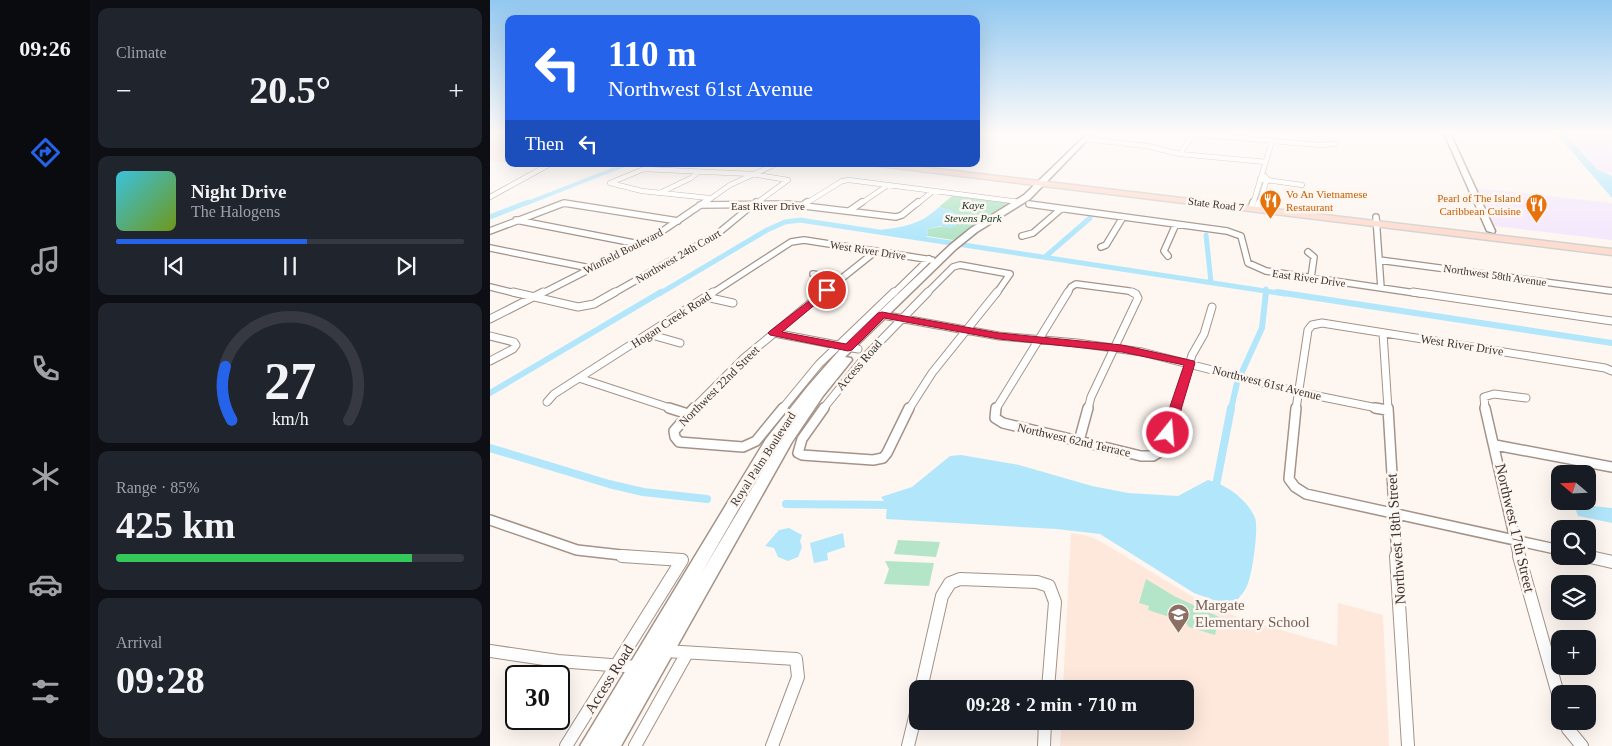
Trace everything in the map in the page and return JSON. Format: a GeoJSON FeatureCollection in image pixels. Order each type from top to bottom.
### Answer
{"type":"FeatureCollection","features":[{"type":"Feature","properties":{"kind":"main road","name":"State Road 7"},"geometry":{"type":"LineString","coordinates":[[918,168],[1168,193],[1255,206]]}},
{"type":"Feature","properties":{"kind":"main road","name":"State Road 7"},"geometry":{"type":"LineString","coordinates":[[949,168],[1142,196],[1255,206],[1612,245]]}},
{"type":"Feature","properties":{"kind":"main road"},"geometry":{"type":"LineString","coordinates":[[1048,181],[1060,168]]}},
{"type":"Feature","properties":{"kind":"main road"},"geometry":{"type":"LineString","coordinates":[[1048,181],[1061,168]]}},
{"type":"Feature","properties":{"kind":"main road"},"geometry":{"type":"LineString","coordinates":[[1463,168],[1491,231],[1486,234],[1470,235]]}},
{"type":"Feature","properties":{"kind":"main road","name":"Royal Palm Boulevard"},"geometry":{"type":"LineString","coordinates":[[886,316],[939,261],[988,221],[1020,202],[1048,181]]}},
{"type":"Feature","properties":{"kind":"main road","name":"Royal Palm Boulevard"},"geometry":{"type":"LineString","coordinates":[[590,746],[771,442],[812,388],[848,347],[886,316],[961,244],[1029,204],[1048,181]]}},
{"type":"Feature","properties":{"kind":"main road"},"geometry":{"type":"LineString","coordinates":[[1142,196],[1168,193]]}},
{"type":"Feature","properties":{"kind":"main road","name":"State Road 7"},"geometry":{"type":"LineString","coordinates":[[1376,220],[1470,235],[1612,252]]}},
{"type":"Feature","properties":{"kind":"main road"},"geometry":{"type":"LineString","coordinates":[[1509,239],[1512,236],[1526,235]]}},
{"type":"Feature","properties":{"kind":"main road","name":"Royal Palm Boulevard"},"geometry":{"type":"LineString","coordinates":[[610,746],[742,514],[798,421],[831,378],[848,347]]}},
{"type":"Feature","properties":{"kind":"main road"},"geometry":{"type":"LineString","coordinates":[[658,630],[659,648],[665,651]]}},
{"type":"Feature","properties":{"kind":"main road"},"geometry":{"type":"LineString","coordinates":[[637,666],[641,679],[638,697]]}},
{"type":"Feature","properties":{"kind":"street"},"geometry":{"type":"LineString","coordinates":[[490,193],[537,168]]}},
{"type":"Feature","properties":{"kind":"street"},"geometry":{"type":"LineString","coordinates":[[490,197],[543,168]]}},
{"type":"Feature","properties":{"kind":"street"},"geometry":{"type":"LineString","coordinates":[[647,168],[610,183],[624,188],[709,198]]}},
{"type":"Feature","properties":{"kind":"street","name":"Winfield Boulevard"},"geometry":{"type":"LineString","coordinates":[[490,319],[639,244],[678,221],[709,198],[764,168]]}},
{"type":"Feature","properties":{"kind":"street","name":"Winfield Boulevard"},"geometry":{"type":"LineString","coordinates":[[751,175],[767,168]]}},
{"type":"Feature","properties":{"kind":"street"},"geometry":{"type":"LineString","coordinates":[[1255,206],[1260,179],[1265,168]]}},
{"type":"Feature","properties":{"kind":"street"},"geometry":{"type":"LineString","coordinates":[[644,169],[672,173],[725,171],[751,175]]}},
{"type":"Feature","properties":{"kind":"street"},"geometry":{"type":"LineString","coordinates":[[660,193],[691,178],[698,172]]}},
{"type":"Feature","properties":{"kind":"street"},"geometry":{"type":"LineString","coordinates":[[1255,206],[1266,180],[1264,172]]}},
{"type":"Feature","properties":{"kind":"street","name":"Northwest 24th Court"},"geometry":{"type":"LineString","coordinates":[[533,297],[586,307],[701,245],[765,195],[788,180],[751,175]]}},
{"type":"Feature","properties":{"kind":"street"},"geometry":{"type":"LineString","coordinates":[[1260,179],[1302,185]]}},
{"type":"Feature","properties":{"kind":"street"},"geometry":{"type":"LineString","coordinates":[[802,205],[845,180],[1020,202]]}},
{"type":"Feature","properties":{"kind":"street"},"geometry":{"type":"LineString","coordinates":[[503,185],[511,185]]}},
{"type":"Feature","properties":{"kind":"street"},"geometry":{"type":"LineString","coordinates":[[849,212],[888,185]]}},
{"type":"Feature","properties":{"kind":"street","name":"East River Drive"},"geometry":{"type":"LineString","coordinates":[[700,205],[802,205],[896,216],[902,215],[933,191]]}},
{"type":"Feature","properties":{"kind":"street"},"geometry":{"type":"LineString","coordinates":[[490,231],[564,202],[678,221]]}},
{"type":"Feature","properties":{"kind":"street","name":"East River Drive"},"geometry":{"type":"LineString","coordinates":[[1029,204],[1235,233],[1241,236],[1248,263],[1256,268],[1311,278],[1612,321]]}},
{"type":"Feature","properties":{"kind":"street"},"geometry":{"type":"LineString","coordinates":[[1022,236],[1033,233],[1061,209]]}},
{"type":"Feature","properties":{"kind":"street"},"geometry":{"type":"LineString","coordinates":[[1101,247],[1106,245],[1123,217]]}},
{"type":"Feature","properties":{"kind":"street"},"geometry":{"type":"LineString","coordinates":[[515,220],[639,244]]}},
{"type":"Feature","properties":{"kind":"street"},"geometry":{"type":"LineString","coordinates":[[1376,220],[1380,288]]}},
{"type":"Feature","properties":{"kind":"street"},"geometry":{"type":"LineString","coordinates":[[1168,256],[1164,252],[1176,224]]}},
{"type":"Feature","properties":{"kind":"street","name":"West River Drive"},"geometry":{"type":"LineString","coordinates":[[797,240],[939,261]]}},
{"type":"Feature","properties":{"kind":"street","name":"Hogan Creek Road"},"geometry":{"type":"LineString","coordinates":[[547,402],[554,394],[797,240]]}},
{"type":"Feature","properties":{"kind":"street"},"geometry":{"type":"LineString","coordinates":[[490,248],[590,268]]}},
{"type":"Feature","properties":{"kind":"street","name":"Northwest 22nd Street"},"geometry":{"type":"LineString","coordinates":[[848,347],[797,388],[756,441],[750,445],[743,447],[679,442],[675,437],[674,432],[688,414],[753,350],[876,251]]}},
{"type":"Feature","properties":{"kind":"street"},"geometry":{"type":"LineString","coordinates":[[1308,252],[1314,257],[1311,278]]}},
{"type":"Feature","properties":{"kind":"street"},"geometry":{"type":"LineString","coordinates":[[774,333],[848,347],[929,259]]}},
{"type":"Feature","properties":{"kind":"street","name":"Northwest 58th Avenue"},"geometry":{"type":"LineString","coordinates":[[1379,260],[1612,291]]}},
{"type":"Feature","properties":{"kind":"street","name":"Access Road"},"geometry":{"type":"LineString","coordinates":[[960,265],[1010,274],[916,396],[887,454],[883,458],[873,460],[802,455],[798,453],[798,448],[833,394],[866,354],[901,319],[953,267],[960,265]]}},
{"type":"Feature","properties":{"kind":"street"},"geometry":{"type":"LineString","coordinates":[[813,274],[840,279]]}},
{"type":"Feature","properties":{"kind":"street"},"geometry":{"type":"LineString","coordinates":[[1037,341],[1071,288],[1076,284],[1136,294],[1138,298],[1092,397],[1079,442]]}},
{"type":"Feature","properties":{"kind":"street"},"geometry":{"type":"LineString","coordinates":[[490,287],[533,297]]}},
{"type":"Feature","properties":{"kind":"street"},"geometry":{"type":"LineString","coordinates":[[706,297],[733,303]]}},
{"type":"Feature","properties":{"kind":"street"},"geometry":{"type":"LineString","coordinates":[[1190,363],[1204,334],[1212,307]]}},
{"type":"Feature","properties":{"kind":"street","name":"Northwest 61st Avenue"},"geometry":{"type":"LineString","coordinates":[[886,316],[1037,341],[1114,347],[1190,363],[1298,392],[1387,410]]}},
{"type":"Feature","properties":{"kind":"street","name":"West River Drive"},"geometry":{"type":"LineString","coordinates":[[1298,392],[1308,330],[1312,325],[1322,323],[1606,368],[1612,371]]}},
{"type":"Feature","properties":{"kind":"street","name":"Northwest 18th Street"},"geometry":{"type":"LineString","coordinates":[[1383,333],[1408,746]]}},
{"type":"Feature","properties":{"kind":"street"},"geometry":{"type":"LineString","coordinates":[[648,334],[680,343]]}},
{"type":"Feature","properties":{"kind":"street"},"geometry":{"type":"LineString","coordinates":[[490,336],[514,342],[516,345],[513,349],[490,362]]}},
{"type":"Feature","properties":{"kind":"street","name":"Northwest 62nd Terrace"},"geometry":{"type":"LineString","coordinates":[[1037,341],[996,408],[995,418],[1003,423],[1141,456],[1154,456],[1163,450],[1190,363]]}},
{"type":"Feature","properties":{"kind":"street"},"geometry":{"type":"LineString","coordinates":[[579,378],[688,414]]}},
{"type":"Feature","properties":{"kind":"street"},"geometry":{"type":"LineString","coordinates":[[1298,392],[1289,479],[1295,487],[1306,494],[1551,548]]}},
{"type":"Feature","properties":{"kind":"street","name":"Northwest 17th Street"},"geometry":{"type":"LineString","coordinates":[[1526,398],[1494,394],[1484,397],[1484,404],[1495,445],[1515,540],[1556,685]]}},
{"type":"Feature","properties":{"kind":"street"},"geometry":{"type":"LineString","coordinates":[[1495,445],[1612,466]]}},
{"type":"Feature","properties":{"kind":"street","name":"Access Road"},"geometry":{"type":"LineString","coordinates":[[490,520],[577,550],[600,554],[682,560],[566,746]]}},
{"type":"Feature","properties":{"kind":"street"},"geometry":{"type":"LineString","coordinates":[[1596,558],[1612,562]]}},
{"type":"Feature","properties":{"kind":"street"},"geometry":{"type":"LineString","coordinates":[[923,680],[942,596],[950,583],[960,579],[1037,582],[1049,586],[1055,602],[1049,680]]}},
{"type":"Feature","properties":{"kind":"street"},"geometry":{"type":"LineString","coordinates":[[490,651],[558,661],[637,666]]}},
{"type":"Feature","properties":{"kind":"street"},"geometry":{"type":"LineString","coordinates":[[665,651],[796,659],[798,677],[772,746]]}},
{"type":"Feature","properties":{"kind":"street"},"geometry":{"type":"LineString","coordinates":[[635,746],[687,653]]}},
{"type":"Feature","properties":{"kind":"street"},"geometry":{"type":"LineString","coordinates":[[908,746],[912,730]]}},
{"type":"Feature","properties":{"kind":"street"},"geometry":{"type":"LineString","coordinates":[[1044,746],[1045,730]]}},
{"type":"Feature","properties":{"kind":"street"},"geometry":{"type":"LineString","coordinates":[[1569,730],[1582,746]]}},
{"type":"Feature","properties":{"kind":"shaded area"},"geometry":{"type":"Polygon","coordinates":[[[1597,168],[1612,168],[1612,173],[1601,172],[1597,168]]]}},
{"type":"Feature","properties":{"kind":"shaded area"},"geometry":{"type":"Polygon","coordinates":[[[1477,188],[1612,203],[1612,240],[1495,226],[1477,188]]]}},
{"type":"Feature","properties":{"kind":"shaded area","name":"Margate Elementary School"},"geometry":{"type":"Polygon","coordinates":[[[1071,533],[1098,540],[1203,603],[1245,620],[1337,646],[1338,603],[1383,615],[1389,746],[1060,746],[1061,730],[1194,730],[1194,680],[1063,680],[1071,533]]]}},
{"type":"Feature","properties":{"kind":"green space","name":"Kaye Stevens Park"},"geometry":{"type":"Polygon","coordinates":[[[952,196],[1016,204],[953,240],[927,236],[928,229],[944,226],[952,211],[939,207],[952,196]]]}},
{"type":"Feature","properties":{"kind":"green space"},"geometry":{"type":"Polygon","coordinates":[[[898,540],[940,542],[936,557],[894,554],[898,540]]]}},
{"type":"Feature","properties":{"kind":"green space"},"geometry":{"type":"Polygon","coordinates":[[[885,561],[934,563],[929,586],[884,584],[889,569],[885,561]]]}},
{"type":"Feature","properties":{"kind":"green space"},"geometry":{"type":"Polygon","coordinates":[[[1146,579],[1174,596],[1219,617],[1215,635],[1189,627],[1185,622],[1148,610],[1149,606],[1139,603],[1146,579]]]}},
{"type":"Feature","properties":{"kind":"water"},"geometry":{"type":"Polygon","coordinates":[[[1586,168],[1596,168],[1612,176],[1612,198],[1586,168]]]}},
{"type":"Feature","properties":{"kind":"water"},"geometry":{"type":"Polygon","coordinates":[[[939,207],[952,211],[962,218],[961,223],[950,228],[941,226],[928,229],[927,236],[924,239],[872,231],[908,225],[924,219],[939,207]]]}},
{"type":"Feature","properties":{"kind":"water"},"geometry":{"type":"Polygon","coordinates":[[[961,455],[1019,465],[1092,486],[1128,493],[1178,496],[1208,480],[1222,485],[1242,499],[1255,518],[1254,552],[1251,573],[1246,588],[1238,599],[1222,603],[1194,593],[1100,534],[1056,529],[886,519],[887,505],[881,497],[912,487],[950,456],[961,455]]]}},
{"type":"Feature","properties":{"kind":"water"},"geometry":{"type":"Polygon","coordinates":[[[1596,506],[1612,508],[1612,523],[1578,516],[1576,510],[1596,510],[1596,506]]]}},
{"type":"Feature","properties":{"kind":"water"},"geometry":{"type":"Polygon","coordinates":[[[789,528],[802,535],[800,541],[802,547],[798,557],[788,561],[778,557],[774,548],[765,546],[779,530],[789,528]]]}},
{"type":"Feature","properties":{"kind":"water"},"geometry":{"type":"Polygon","coordinates":[[[843,533],[845,547],[827,553],[828,560],[814,563],[810,543],[843,533]]]}},
{"type":"Feature","properties":{"kind":"waterway"},"geometry":{"type":"LineString","coordinates":[[525,204],[617,168]]}},
{"type":"Feature","properties":{"kind":"waterway"},"geometry":{"type":"LineString","coordinates":[[490,217],[528,202]]}},
{"type":"Feature","properties":{"kind":"waterway"},"geometry":{"type":"LineString","coordinates":[[1045,257],[1090,218]]}},
{"type":"Feature","properties":{"kind":"waterway"},"geometry":{"type":"LineString","coordinates":[[659,294],[767,230],[785,222],[800,220],[1266,291]]}},
{"type":"Feature","properties":{"kind":"waterway"},"geometry":{"type":"LineString","coordinates":[[1206,235],[1211,282]]}},
{"type":"Feature","properties":{"kind":"waterway"},"geometry":{"type":"LineString","coordinates":[[1266,291],[1285,294]]}},
{"type":"Feature","properties":{"kind":"waterway"},"geometry":{"type":"LineString","coordinates":[[490,393],[661,292]]}},
{"type":"Feature","properties":{"kind":"waterway"},"geometry":{"type":"LineString","coordinates":[[1231,409],[1237,383],[1262,328],[1266,292]]}},
{"type":"Feature","properties":{"kind":"waterway"},"geometry":{"type":"LineString","coordinates":[[1277,292],[1612,343]]}},
{"type":"Feature","properties":{"kind":"waterway"},"geometry":{"type":"LineString","coordinates":[[1215,491],[1231,408]]}},
{"type":"Feature","properties":{"kind":"waterway"},"geometry":{"type":"LineString","coordinates":[[490,448],[609,484],[643,492],[707,499]]}},
{"type":"Feature","properties":{"kind":"waterway"},"geometry":{"type":"LineString","coordinates":[[786,504],[895,505]]}},
{"type":"Feature","properties":{"kind":"place","name":"Vo An Vietnamese Restaurant"},"geometry":{"type":"Point","coordinates":[1270,219]}},
{"type":"Feature","properties":{"kind":"place","name":"Pearl of The Island Caribbean Cuisine"},"geometry":{"type":"Point","coordinates":[1537,223]}},
{"type":"Feature","properties":{"kind":"place","name":"Margate Elementary School"},"geometry":{"type":"Point","coordinates":[1179,633]}},
{"type":"Feature","properties":{"kind":"route"},"geometry":{"type":"LineString","coordinates":[[827,290],[774,333],[848,347],[882,315],[999,336],[1122,348],[1190,363],[1168,433]]}}]}
